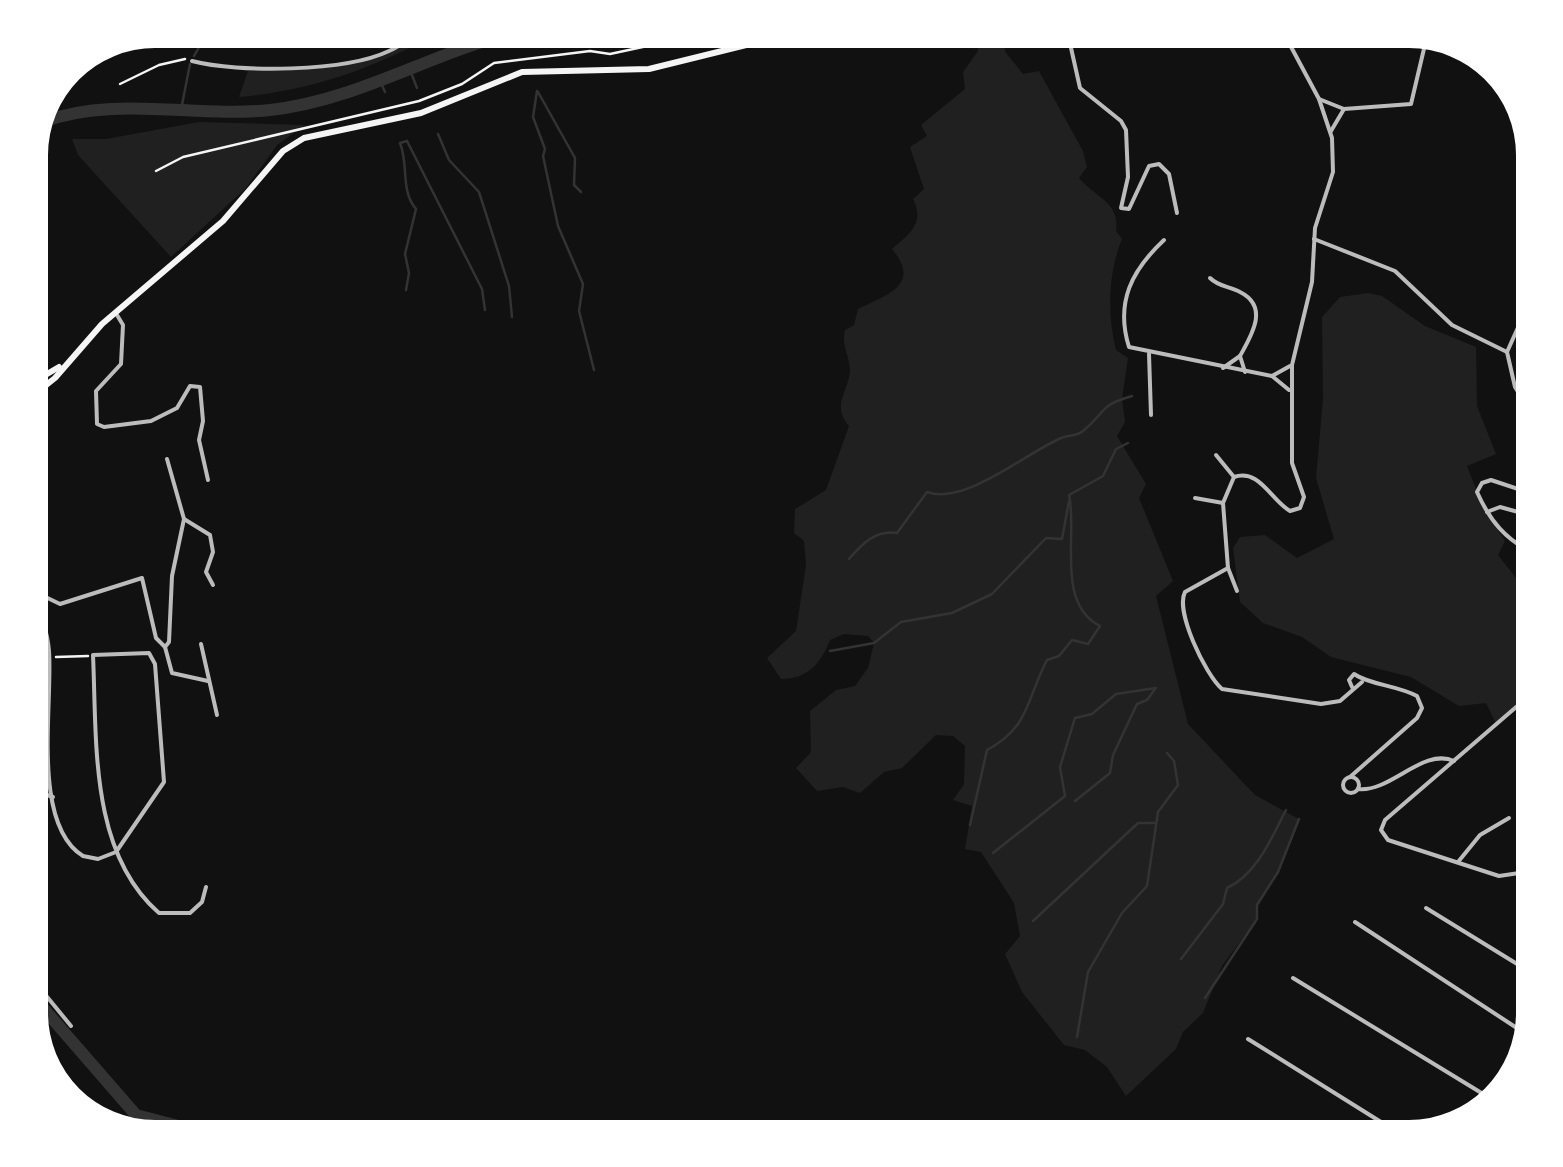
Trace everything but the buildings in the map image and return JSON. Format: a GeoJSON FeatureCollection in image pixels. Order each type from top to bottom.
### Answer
{"type":"FeatureCollection","features":[{"type":"Feature","properties":{"kind":"main road"},"geometry":{"type":"LineString","coordinates":[[48,384],[116,313],[223,222],[283,151],[304,138],[421,113],[536,69],[650,69],[735,48]]}},
{"type":"Feature","properties":{"kind":"main road"},"geometry":{"type":"LineString","coordinates":[[48,373],[64,364]]}},
{"type":"Feature","properties":{"kind":"street"},"geometry":{"type":"LineString","coordinates":[[192,60],[283,67],[337,63],[395,48]]}},
{"type":"Feature","properties":{"kind":"street"},"geometry":{"type":"LineString","coordinates":[[1071,48],[1080,88],[1121,121],[1126,130],[1128,177],[1121,208],[1129,209],[1149,166],[1160,164],[1169,174],[1178,213]]}},
{"type":"Feature","properties":{"kind":"street"},"geometry":{"type":"LineString","coordinates":[[1234,476],[1250,475],[1284,508],[1300,508],[1304,492],[1292,463],[1292,365],[1312,282],[1314,239],[1333,172],[1331,131],[1319,98],[1292,48]]}},
{"type":"Feature","properties":{"kind":"street"},"geometry":{"type":"LineString","coordinates":[[1319,98],[1344,109],[1411,104],[1424,50]]}},
{"type":"Feature","properties":{"kind":"street"},"geometry":{"type":"LineString","coordinates":[[1331,131],[1344,109]]}},
{"type":"Feature","properties":{"kind":"street"},"geometry":{"type":"LineString","coordinates":[[1314,239],[1396,271],[1452,325],[1507,352]]}},
{"type":"Feature","properties":{"kind":"street"},"geometry":{"type":"LineString","coordinates":[[1164,240],[1135,269],[1127,299],[1127,344],[1150,354],[1272,376],[1291,392]]}},
{"type":"Feature","properties":{"kind":"street"},"geometry":{"type":"LineString","coordinates":[[1210,278],[1245,294],[1255,309],[1255,329],[1240,356],[1223,369]]}},
{"type":"Feature","properties":{"kind":"street"},"geometry":{"type":"LineString","coordinates":[[116,313],[124,325],[121,364],[96,391],[97,424],[104,428],[151,421],[177,408],[190,386],[200,386],[203,415],[198,440],[208,480]]}},
{"type":"Feature","properties":{"kind":"street"},"geometry":{"type":"LineString","coordinates":[[1516,332],[1507,352],[1516,387]]}},
{"type":"Feature","properties":{"kind":"street"},"geometry":{"type":"LineString","coordinates":[[1150,354],[1151,415]]}},
{"type":"Feature","properties":{"kind":"street"},"geometry":{"type":"LineString","coordinates":[[1240,356],[1245,372]]}},
{"type":"Feature","properties":{"kind":"street"},"geometry":{"type":"LineString","coordinates":[[1272,376],[1292,365]]}},
{"type":"Feature","properties":{"kind":"street"},"geometry":{"type":"LineString","coordinates":[[1216,454],[1234,476]]}},
{"type":"Feature","properties":{"kind":"street"},"geometry":{"type":"LineString","coordinates":[[165,647],[170,642],[170,591],[184,519],[167,459]]}},
{"type":"Feature","properties":{"kind":"street"},"geometry":{"type":"LineString","coordinates":[[1234,476],[1223,503],[1228,568],[1236,591]]}},
{"type":"Feature","properties":{"kind":"street"},"geometry":{"type":"LineString","coordinates":[[1516,489],[1485,481],[1478,492],[1487,512],[1516,545]]}},
{"type":"Feature","properties":{"kind":"street"},"geometry":{"type":"LineString","coordinates":[[1196,498],[1223,503]]}},
{"type":"Feature","properties":{"kind":"street"},"geometry":{"type":"LineString","coordinates":[[1487,512],[1500,507],[1516,511]]}},
{"type":"Feature","properties":{"kind":"street"},"geometry":{"type":"LineString","coordinates":[[184,519],[210,535],[214,552],[206,572],[213,585]]}},
{"type":"Feature","properties":{"kind":"street"},"geometry":{"type":"LineString","coordinates":[[1228,568],[1181,598],[1192,638],[1216,684],[1236,692],[1322,704],[1340,701],[1362,682]]}},
{"type":"Feature","properties":{"kind":"street"},"geometry":{"type":"LineString","coordinates":[[48,597],[60,604],[142,578],[156,638],[165,647],[172,674],[209,682]]}},
{"type":"Feature","properties":{"kind":"street"},"geometry":{"type":"LineString","coordinates":[[201,644],[217,716]]}},
{"type":"Feature","properties":{"kind":"street"},"geometry":{"type":"LineString","coordinates":[[48,650],[54,818],[74,850],[98,859],[116,852],[164,782],[152,654],[92,656],[105,813],[116,852],[137,890],[159,914],[190,913],[202,902],[206,887]]}},
{"type":"Feature","properties":{"kind":"street"},"geometry":{"type":"LineString","coordinates":[[1352,687],[1352,675],[1362,682],[1411,692],[1422,708],[1344,782],[1345,790],[1358,784]]}},
{"type":"Feature","properties":{"kind":"street"},"geometry":{"type":"LineString","coordinates":[[1516,707],[1385,820],[1381,830],[1388,840],[1498,876],[1516,873]]}},
{"type":"Feature","properties":{"kind":"street"},"geometry":{"type":"LineString","coordinates":[[1350,777],[1368,790],[1430,760],[1454,761]]}},
{"type":"Feature","properties":{"kind":"street"},"geometry":{"type":"LineString","coordinates":[[1356,772],[1358,784]]}},
{"type":"Feature","properties":{"kind":"street"},"geometry":{"type":"LineString","coordinates":[[48,795],[52,796]]}},
{"type":"Feature","properties":{"kind":"street"},"geometry":{"type":"LineString","coordinates":[[1458,862],[1480,835],[1509,818]]}},
{"type":"Feature","properties":{"kind":"street"},"geometry":{"type":"LineString","coordinates":[[1426,908],[1516,964]]}},
{"type":"Feature","properties":{"kind":"street"},"geometry":{"type":"LineString","coordinates":[[1355,922],[1514,1026]]}},
{"type":"Feature","properties":{"kind":"street"},"geometry":{"type":"LineString","coordinates":[[1293,978],[1480,1092]]}},
{"type":"Feature","properties":{"kind":"street"},"geometry":{"type":"LineString","coordinates":[[48,998],[71,1026]]}},
{"type":"Feature","properties":{"kind":"street"},"geometry":{"type":"LineString","coordinates":[[1248,1039],[1379,1120]]}},
{"type":"Feature","properties":{"kind":"path"},"geometry":{"type":"LineString","coordinates":[[156,171],[183,157],[419,101],[462,84],[494,63],[524,62],[542,54],[610,54],[638,48]]}},
{"type":"Feature","properties":{"kind":"path"},"geometry":{"type":"LineString","coordinates":[[120,84],[159,65],[192,60]]}},
{"type":"Feature","properties":{"kind":"path"},"geometry":{"type":"LineString","coordinates":[[49,658],[92,656]]}},
{"type":"Feature","properties":{"kind":"shaded area"},"geometry":{"type":"Polygon","coordinates":[[[408,48],[345,75],[294,89],[239,97],[248,71],[344,65],[408,48]]]}},
{"type":"Feature","properties":{"kind":"shaded area"},"geometry":{"type":"Polygon","coordinates":[[[1004,48],[1023,74],[1039,71],[1083,151],[1087,167],[1079,178],[1114,213],[1116,231],[1122,239],[1110,294],[1111,323],[1116,350],[1128,358],[1122,399],[1125,422],[1117,436],[1146,484],[1139,498],[1173,581],[1156,596],[1188,724],[1255,795],[1299,819],[1278,872],[1257,905],[1257,919],[1222,966],[1203,1013],[1183,1032],[1176,1049],[1126,1096],[1107,1067],[1085,1050],[1064,1045],[1022,992],[1005,954],[1020,936],[1014,903],[981,852],[965,849],[972,806],[953,800],[964,784],[965,746],[953,736],[936,735],[902,768],[884,772],[860,793],[843,787],[817,791],[796,768],[811,752],[810,711],[836,690],[855,686],[868,668],[874,643],[868,636],[844,634],[830,640],[806,673],[790,678],[781,679],[767,658],[796,631],[806,565],[804,541],[794,533],[795,509],[826,490],[849,426],[841,412],[850,371],[845,330],[854,325],[858,309],[889,293],[902,280],[900,261],[892,249],[914,227],[917,215],[913,199],[924,189],[910,147],[927,136],[921,125],[965,89],[963,72],[978,51],[1004,48]]]}},
{"type":"Feature","properties":{"kind":"shaded area"},"geometry":{"type":"Polygon","coordinates":[[[199,122],[305,125],[277,145],[246,188],[171,257],[78,155],[72,139],[106,139],[199,122]]]}},
{"type":"Feature","properties":{"kind":"shaded area"},"geometry":{"type":"Polygon","coordinates":[[[1368,293],[1382,296],[1425,326],[1476,347],[1477,406],[1496,454],[1467,466],[1484,509],[1505,541],[1498,555],[1516,578],[1516,709],[1496,724],[1486,703],[1459,706],[1411,677],[1331,657],[1302,637],[1263,623],[1240,602],[1233,548],[1240,537],[1265,535],[1297,558],[1334,539],[1316,478],[1323,399],[1322,317],[1340,297],[1368,293]]]}},
{"type":"Feature","properties":{"kind":"waterway"},"geometry":{"type":"LineString","coordinates":[[194,56],[199,48]]}},
{"type":"Feature","properties":{"kind":"waterway"},"geometry":{"type":"LineString","coordinates":[[54,118],[126,108],[270,110],[336,96],[464,48]]}},
{"type":"Feature","properties":{"kind":"waterway"},"geometry":{"type":"LineString","coordinates":[[181,110],[190,64]]}},
{"type":"Feature","properties":{"kind":"waterway"},"geometry":{"type":"LineString","coordinates":[[410,70],[417,88]]}},
{"type":"Feature","properties":{"kind":"waterway"},"geometry":{"type":"LineString","coordinates":[[381,83],[385,92]]}},
{"type":"Feature","properties":{"kind":"waterway"},"geometry":{"type":"LineString","coordinates":[[537,91],[533,117],[545,149],[543,156],[558,226],[583,284],[579,311],[594,370]]}},
{"type":"Feature","properties":{"kind":"waterway"},"geometry":{"type":"LineString","coordinates":[[538,92],[575,158],[574,185],[581,192]]}},
{"type":"Feature","properties":{"kind":"waterway"},"geometry":{"type":"LineString","coordinates":[[438,134],[449,160],[479,192],[509,286],[512,317]]}},
{"type":"Feature","properties":{"kind":"waterway"},"geometry":{"type":"LineString","coordinates":[[407,141],[482,289],[485,310]]}},
{"type":"Feature","properties":{"kind":"waterway"},"geometry":{"type":"LineString","coordinates":[[406,290],[409,273],[405,254],[416,209],[406,186],[400,143],[407,141]]}},
{"type":"Feature","properties":{"kind":"waterway"},"geometry":{"type":"LineString","coordinates":[[849,559],[876,536],[897,533],[927,492],[959,492],[976,485],[1061,438],[1081,433],[1107,406],[1132,396]]}},
{"type":"Feature","properties":{"kind":"waterway"},"geometry":{"type":"LineString","coordinates":[[970,825],[987,750],[1019,722],[1047,660],[1059,656],[1072,640],[1088,644],[1100,626],[1086,615],[1073,585],[1069,495],[1103,476],[1116,449],[1128,443]]}},
{"type":"Feature","properties":{"kind":"waterway"},"geometry":{"type":"LineString","coordinates":[[830,651],[874,643],[901,622],[952,613],[992,594],[1046,538],[1062,539],[1069,501]]}},
{"type":"Feature","properties":{"kind":"waterway"},"geometry":{"type":"LineString","coordinates":[[993,853],[1065,796],[1060,767],[1075,718],[1092,714],[1116,694],[1156,688]]}},
{"type":"Feature","properties":{"kind":"waterway"},"geometry":{"type":"LineString","coordinates":[[1075,801],[1110,773],[1113,755],[1137,704],[1147,700],[1155,689]]}},
{"type":"Feature","properties":{"kind":"waterway"},"geometry":{"type":"LineString","coordinates":[[1077,1037],[1088,972],[1122,913],[1147,886],[1158,812],[1178,785],[1174,761],[1167,753]]}},
{"type":"Feature","properties":{"kind":"waterway"},"geometry":{"type":"LineString","coordinates":[[1181,959],[1223,904],[1227,888],[1247,874],[1263,854],[1286,810]]}},
{"type":"Feature","properties":{"kind":"waterway"},"geometry":{"type":"LineString","coordinates":[[1205,998],[1257,919],[1257,905],[1278,872],[1299,819]]}},
{"type":"Feature","properties":{"kind":"waterway"},"geometry":{"type":"LineString","coordinates":[[1033,921],[1138,823],[1156,823]]}},
{"type":"Feature","properties":{"kind":"waterway"},"geometry":{"type":"LineString","coordinates":[[48,1014],[136,1115],[155,1120]]}}]}
